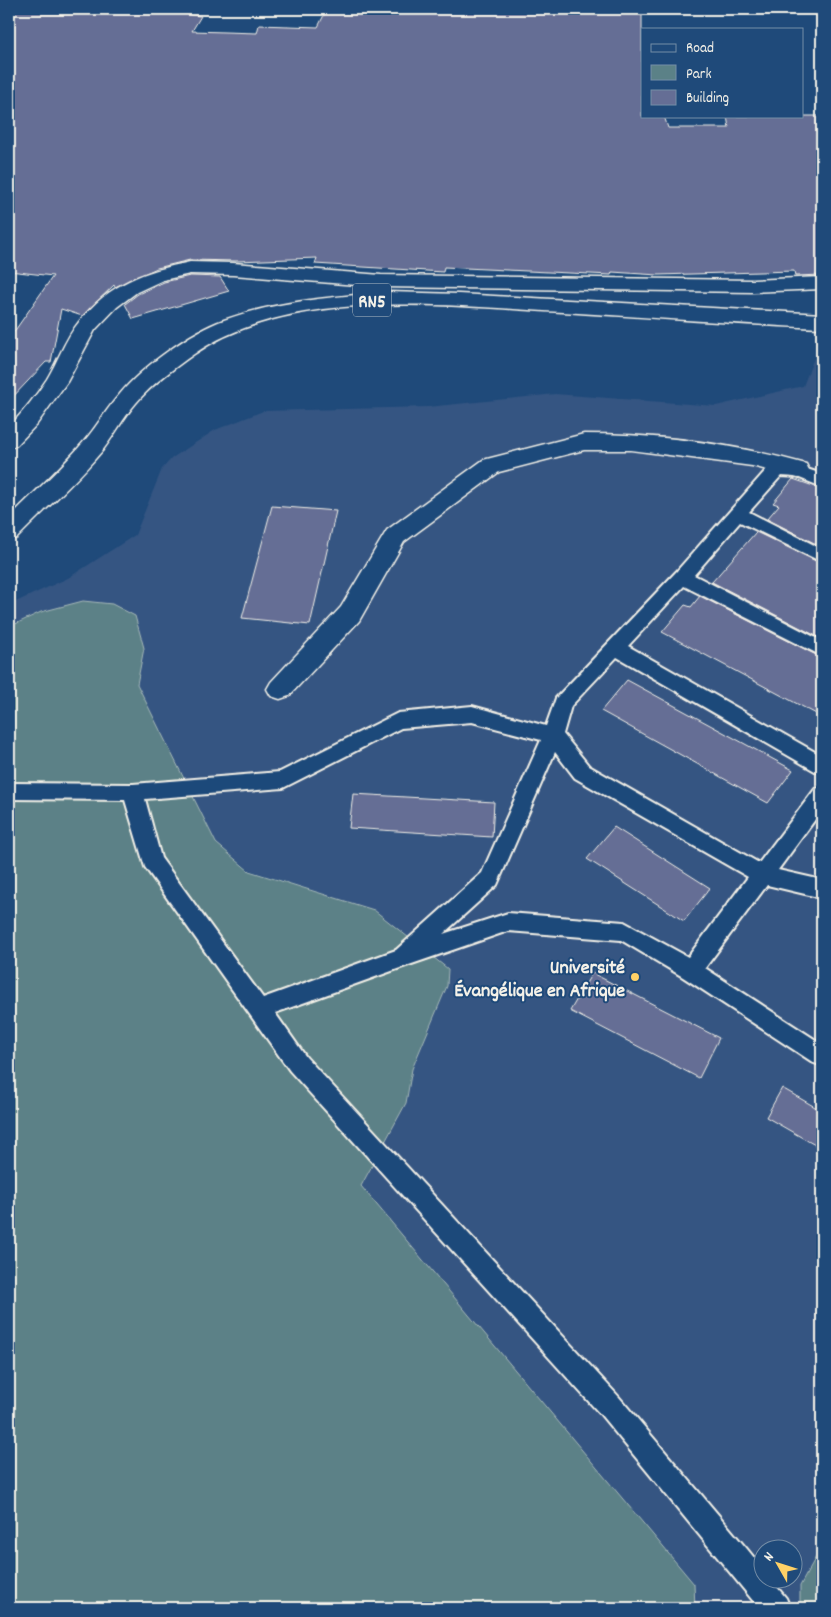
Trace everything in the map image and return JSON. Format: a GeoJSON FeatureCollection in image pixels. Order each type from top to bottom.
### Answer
{"type":"FeatureCollection","features":[{"type":"Feature","properties":{"kind":"main road"},"geometry":{"type":"LineString","coordinates":[[9,440],[29,419],[56,382],[86,327],[110,302],[130,288],[157,275],[190,268],[233,268],[381,281],[752,286],[822,283]]}},
{"type":"Feature","properties":{"kind":"main road","name":"RN5"},"geometry":{"type":"LineString","coordinates":[[9,532],[93,446],[128,398],[157,371],[188,348],[230,324],[278,311],[324,304],[388,298],[458,300],[822,321]]}},
{"type":"Feature","properties":{"kind":"main road"},"geometry":{"type":"LineString","coordinates":[[280,689],[350,614],[395,536],[491,466],[584,442],[631,442],[752,458],[798,470]]}},
{"type":"Feature","properties":{"kind":"lane"},"geometry":{"type":"LineString","coordinates":[[403,957],[490,879],[553,735],[563,703],[682,577],[774,473],[783,469],[798,470],[822,481]]}},
{"type":"Feature","properties":{"kind":"lane"},"geometry":{"type":"LineString","coordinates":[[739,514],[822,556]]}},
{"type":"Feature","properties":{"kind":"lane"},"geometry":{"type":"LineString","coordinates":[[682,577],[822,649]]}},
{"type":"Feature","properties":{"kind":"lane"},"geometry":{"type":"LineString","coordinates":[[616,648],[822,765]]}},
{"type":"Feature","properties":{"kind":"lane"},"geometry":{"type":"LineString","coordinates":[[9,791],[133,792],[284,780],[398,721],[472,714],[553,735],[582,772],[763,874],[822,889]]}},
{"type":"Feature","properties":{"kind":"lane"},"geometry":{"type":"LineString","coordinates":[[133,792],[152,860],[298,1064],[610,1406],[738,1559],[776,1608]]}},
{"type":"Feature","properties":{"kind":"lane"},"geometry":{"type":"LineString","coordinates":[[691,970],[822,795]]}},
{"type":"Feature","properties":{"kind":"lane"},"geometry":{"type":"LineString","coordinates":[[259,1009],[403,957],[508,922],[624,931],[691,970],[822,1056]]}},
{"type":"Feature","properties":{"kind":"shaded area","name":"Université Évangélique en Afrique"},"geometry":{"type":"Polygon","coordinates":[[[814,358],[822,358],[822,1546],[804,1579],[804,1540],[754,1540],[754,1590],[800,1590],[800,1608],[695,1608],[694,1584],[360,1186],[406,1103],[412,1069],[447,986],[448,969],[374,910],[249,870],[216,843],[137,684],[144,648],[41,612],[9,627],[9,605],[68,578],[135,535],[162,469],[172,458],[215,430],[263,411],[427,407],[555,394],[716,406],[803,386],[814,358]]]}},
{"type":"Feature","properties":{"kind":"green space"},"geometry":{"type":"Polygon","coordinates":[[[83,601],[112,604],[135,616],[144,648],[137,684],[216,843],[249,871],[374,910],[448,969],[447,986],[412,1069],[406,1103],[361,1186],[694,1584],[695,1608],[9,1608],[9,627],[41,612],[83,601]]]}},
{"type":"Feature","properties":{"kind":"green space"},"geometry":{"type":"Polygon","coordinates":[[[822,1546],[822,1608],[800,1608],[800,1590],[804,1590],[804,1579],[822,1546]]]}},
{"type":"Feature","properties":{"kind":"building"},"geometry":{"type":"Polygon","coordinates":[[[9,9],[179,9],[177,13],[201,16],[192,31],[257,33],[259,25],[318,27],[327,9],[491,9],[557,13],[557,10],[642,9],[641,118],[665,118],[668,128],[729,128],[727,118],[804,118],[804,116],[822,116],[822,275],[795,276],[794,271],[658,275],[612,272],[611,275],[444,267],[443,272],[315,264],[317,258],[237,261],[190,260],[157,268],[115,287],[114,285],[82,316],[61,309],[51,362],[46,362],[9,401],[9,339],[53,276],[9,271],[9,9]]]}},
{"type":"Feature","properties":{"kind":"building"},"geometry":{"type":"Polygon","coordinates":[[[190,276],[220,277],[229,291],[133,319],[125,304],[138,294],[164,282],[190,276]]]}},
{"type":"Feature","properties":{"kind":"building"},"geometry":{"type":"Polygon","coordinates":[[[793,479],[822,489],[822,547],[767,519],[779,505],[773,503],[793,479]]]}},
{"type":"Feature","properties":{"kind":"building"},"geometry":{"type":"Polygon","coordinates":[[[272,506],[336,511],[310,625],[242,618],[272,506]]]}},
{"type":"Feature","properties":{"kind":"building"},"geometry":{"type":"Polygon","coordinates":[[[756,532],[822,564],[822,639],[712,582],[756,532]]]}},
{"type":"Feature","properties":{"kind":"building"},"geometry":{"type":"Polygon","coordinates":[[[700,596],[822,658],[822,717],[662,632],[685,605],[691,607],[700,596]]]}},
{"type":"Feature","properties":{"kind":"building"},"geometry":{"type":"Polygon","coordinates":[[[627,680],[793,770],[768,803],[601,711],[627,680]]]}},
{"type":"Feature","properties":{"kind":"building"},"geometry":{"type":"Polygon","coordinates":[[[353,794],[494,802],[492,837],[349,828],[353,794]]]}},
{"type":"Feature","properties":{"kind":"building"},"geometry":{"type":"Polygon","coordinates":[[[614,827],[710,888],[684,921],[587,859],[614,827]]]}},
{"type":"Feature","properties":{"kind":"building"},"geometry":{"type":"Polygon","coordinates":[[[592,973],[719,1038],[699,1078],[570,1011],[592,973]]]}},
{"type":"Feature","properties":{"kind":"building"},"geometry":{"type":"Polygon","coordinates":[[[782,1088],[822,1111],[822,1149],[766,1117],[782,1088]]]}},
{"type":"Feature","properties":{"kind":"place","name":"Université Évangélique en Afrique"},"geometry":{"type":"Point","coordinates":[635,977]}}]}
